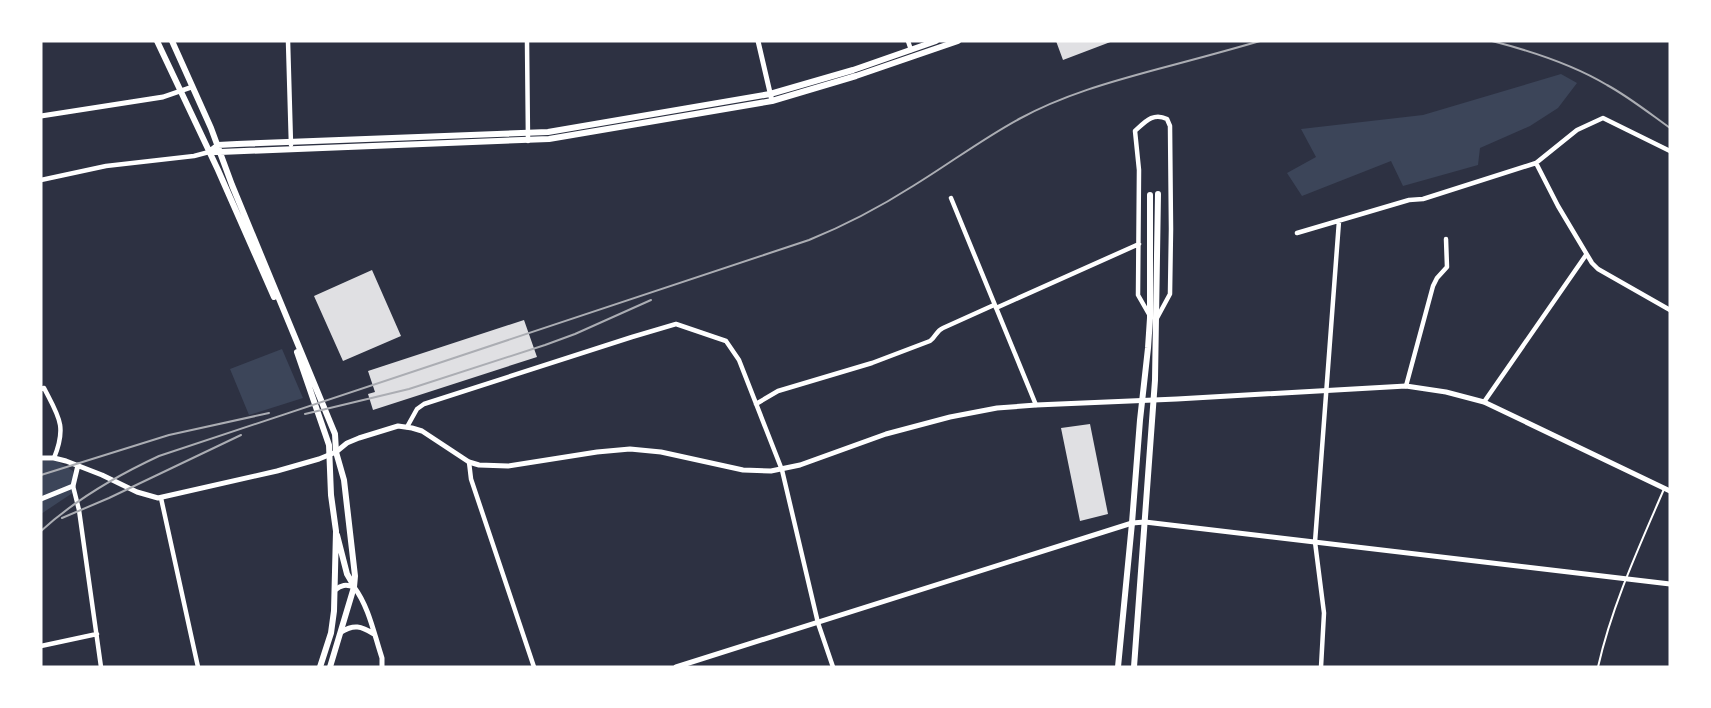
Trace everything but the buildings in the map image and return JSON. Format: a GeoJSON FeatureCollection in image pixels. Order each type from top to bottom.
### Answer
{"type":"FeatureCollection","features":[{"type":"Feature","properties":{"kind":"main road"},"geometry":{"type":"LineString","coordinates":[[157,41],[210,152],[292,338],[329,445],[331,496],[336,531],[347,574],[354,586]]}},
{"type":"Feature","properties":{"kind":"main road"},"geometry":{"type":"LineString","coordinates":[[172,41],[218,145],[335,434],[336,452],[344,480],[355,576],[354,586],[330,667]]}},
{"type":"Feature","properties":{"kind":"main road"},"geometry":{"type":"LineString","coordinates":[[771,97],[936,41]]}},
{"type":"Feature","properties":{"kind":"main road"},"geometry":{"type":"LineString","coordinates":[[210,152],[291,146],[528,137],[549,139],[771,97],[848,78],[958,41]]}},
{"type":"Feature","properties":{"kind":"main road"},"geometry":{"type":"LineString","coordinates":[[210,152],[218,145],[291,146]]}},
{"type":"Feature","properties":{"kind":"main road"},"geometry":{"type":"LineString","coordinates":[[1134,667],[1154,400],[1154,318],[1150,194]]}},
{"type":"Feature","properties":{"kind":"main road"},"geometry":{"type":"LineString","coordinates":[[1118,667],[1143,400],[1154,318],[1158,194]]}},
{"type":"Feature","properties":{"kind":"main road"},"geometry":{"type":"LineString","coordinates":[[320,667],[331,633],[334,611],[336,531]]}},
{"type":"Feature","properties":{"kind":"street"},"geometry":{"type":"LineString","coordinates":[[288,41],[291,146]]}},
{"type":"Feature","properties":{"kind":"street"},"geometry":{"type":"LineString","coordinates":[[527,41],[528,137]]}},
{"type":"Feature","properties":{"kind":"street"},"geometry":{"type":"LineString","coordinates":[[758,41],[771,97]]}},
{"type":"Feature","properties":{"kind":"street"},"geometry":{"type":"LineString","coordinates":[[908,41],[911,50]]}},
{"type":"Feature","properties":{"kind":"street"},"geometry":{"type":"LineString","coordinates":[[41,116],[158,98],[192,87]]}},
{"type":"Feature","properties":{"kind":"street"},"geometry":{"type":"LineString","coordinates":[[1160,116],[1167,119],[1170,126],[1170,294],[1154,318],[1138,295],[1139,244],[1139,170],[1135,131],[1150,118],[1160,116]]}},
{"type":"Feature","properties":{"kind":"street"},"geometry":{"type":"LineString","coordinates":[[1297,233],[1410,200],[1423,199],[1536,163],[1577,130],[1602,118],[1670,151]]}},
{"type":"Feature","properties":{"kind":"street"},"geometry":{"type":"LineString","coordinates":[[41,180],[101,167],[194,156],[210,152]]}},
{"type":"Feature","properties":{"kind":"street"},"geometry":{"type":"LineString","coordinates":[[1536,163],[1586,256],[1598,269],[1670,310]]}},
{"type":"Feature","properties":{"kind":"street"},"geometry":{"type":"LineString","coordinates":[[951,198],[1036,405]]}},
{"type":"Feature","properties":{"kind":"street"},"geometry":{"type":"LineString","coordinates":[[1321,667],[1324,613],[1315,542],[1339,222]]}},
{"type":"Feature","properties":{"kind":"street"},"geometry":{"type":"LineString","coordinates":[[1406,386],[1433,286],[1437,278],[1447,267],[1446,239]]}},
{"type":"Feature","properties":{"kind":"street"},"geometry":{"type":"LineString","coordinates":[[756,404],[778,391],[904,352],[932,339],[937,331],[943,328],[1139,244]]}},
{"type":"Feature","properties":{"kind":"street"},"geometry":{"type":"LineString","coordinates":[[1484,402],[1586,256]]}},
{"type":"Feature","properties":{"kind":"street"},"geometry":{"type":"LineString","coordinates":[[407,427],[416,410],[424,404],[676,324],[726,342],[739,360],[782,470],[818,623],[833,667]]}},
{"type":"Feature","properties":{"kind":"street"},"geometry":{"type":"LineString","coordinates":[[41,458],[54,458],[78,465],[148,496],[161,498],[277,471],[328,456],[347,443],[394,427],[407,427],[430,436],[470,462],[479,465],[508,466],[597,452],[630,449],[661,452],[743,470],[782,470],[886,434],[950,417],[988,410],[1036,405],[1406,386],[1446,392],[1484,402],[1670,491]]}},
{"type":"Feature","properties":{"kind":"street"},"geometry":{"type":"LineString","coordinates":[[43,388],[59,419],[62,431],[61,440],[54,458]]}},
{"type":"Feature","properties":{"kind":"street"},"geometry":{"type":"LineString","coordinates":[[470,462],[471,479],[534,667]]}},
{"type":"Feature","properties":{"kind":"street"},"geometry":{"type":"LineString","coordinates":[[78,465],[73,486],[79,510],[102,667]]}},
{"type":"Feature","properties":{"kind":"street"},"geometry":{"type":"LineString","coordinates":[[41,499],[73,486]]}},
{"type":"Feature","properties":{"kind":"street"},"geometry":{"type":"LineString","coordinates":[[161,498],[198,667]]}},
{"type":"Feature","properties":{"kind":"street"},"geometry":{"type":"LineString","coordinates":[[676,667],[1132,523],[1145,522],[1670,584]]}},
{"type":"Feature","properties":{"kind":"street"},"geometry":{"type":"LineString","coordinates":[[335,590],[339,586],[354,586],[364,603],[382,658],[382,667]]}},
{"type":"Feature","properties":{"kind":"street"},"geometry":{"type":"LineString","coordinates":[[341,632],[350,626],[358,626],[374,634]]}},
{"type":"Feature","properties":{"kind":"street"},"geometry":{"type":"LineString","coordinates":[[41,646],[97,634]]}},
{"type":"Feature","properties":{"kind":"lane"},"geometry":{"type":"LineString","coordinates":[[1598,667],[1605,638],[1625,579],[1664,488]]}},
{"type":"Feature","properties":{"kind":"shaded area"},"geometry":{"type":"Polygon","coordinates":[[[1561,74],[1577,83],[1558,108],[1530,126],[1480,148],[1478,165],[1403,186],[1391,161],[1302,196],[1287,173],[1316,157],[1301,129],[1423,115],[1561,74]]]}},
{"type":"Feature","properties":{"kind":"shaded area"},"geometry":{"type":"Polygon","coordinates":[[[282,349],[303,398],[249,415],[230,369],[282,349]]]}},
{"type":"Feature","properties":{"kind":"shaded area"},"geometry":{"type":"Polygon","coordinates":[[[41,461],[57,461],[73,471],[74,492],[41,514],[41,461]]]}},
{"type":"Feature","properties":{"kind":"railway"},"geometry":{"type":"LineString","coordinates":[[41,531],[54,519],[97,489],[159,456],[809,240],[901,194],[979,143],[1036,110],[1087,90],[1122,79],[1260,41]]}},
{"type":"Feature","properties":{"kind":"railway"},"geometry":{"type":"LineString","coordinates":[[1492,41],[1566,64],[1594,77],[1639,105],[1670,128]]}},
{"type":"Feature","properties":{"kind":"railway"},"geometry":{"type":"LineString","coordinates":[[305,414],[409,389],[545,345],[575,334],[651,300]]}},
{"type":"Feature","properties":{"kind":"railway"},"geometry":{"type":"LineString","coordinates":[[41,475],[169,435],[269,413]]}},
{"type":"Feature","properties":{"kind":"railway"},"geometry":{"type":"LineString","coordinates":[[62,518],[109,498],[241,435]]}}]}
